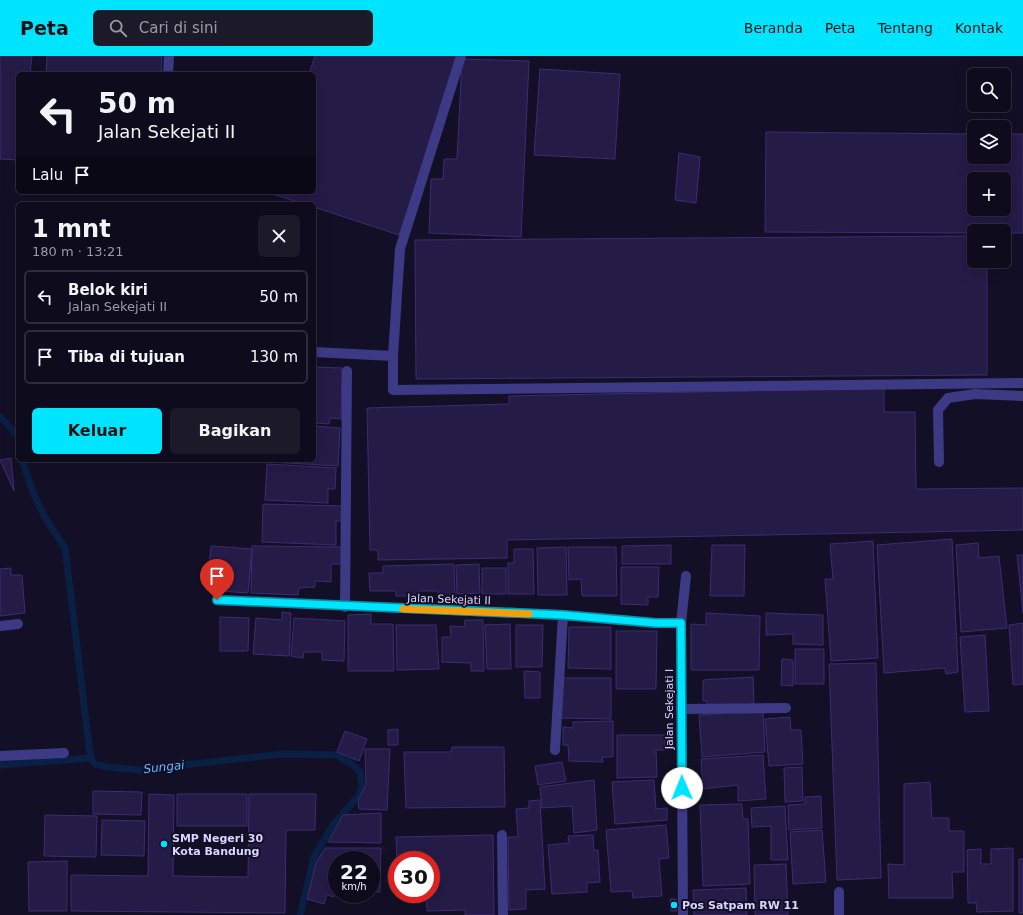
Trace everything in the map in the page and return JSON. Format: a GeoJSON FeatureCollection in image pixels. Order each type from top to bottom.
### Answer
{"type":"FeatureCollection","features":[{"type":"Feature","properties":{"kind":"street"},"geometry":{"type":"LineString","coordinates":[[168,72],[169,56]]}},
{"type":"Feature","properties":{"kind":"street"},"geometry":{"type":"LineString","coordinates":[[462,56],[400,249],[393,356],[393,390],[1023,383]]}},
{"type":"Feature","properties":{"kind":"street"},"geometry":{"type":"LineString","coordinates":[[316,352],[393,356]]}},
{"type":"Feature","properties":{"kind":"street"},"geometry":{"type":"LineString","coordinates":[[345,607],[347,371]]}},
{"type":"Feature","properties":{"kind":"street"},"geometry":{"type":"LineString","coordinates":[[939,462],[938,410],[948,398],[975,394],[1023,396]]}},
{"type":"Feature","properties":{"kind":"street","name":"Jalan Sekejati I"},"geometry":{"type":"LineString","coordinates":[[683,915],[681,623],[686,576]]}},
{"type":"Feature","properties":{"kind":"street","name":"Jalan Sekejati II"},"geometry":{"type":"LineString","coordinates":[[217,600],[345,607],[563,615],[656,623],[681,623]]}},
{"type":"Feature","properties":{"kind":"street"},"geometry":{"type":"LineString","coordinates":[[555,750],[563,615]]}},
{"type":"Feature","properties":{"kind":"street"},"geometry":{"type":"LineString","coordinates":[[0,626],[18,624]]}},
{"type":"Feature","properties":{"kind":"street"},"geometry":{"type":"LineString","coordinates":[[681,709],[786,708]]}},
{"type":"Feature","properties":{"kind":"street"},"geometry":{"type":"LineString","coordinates":[[0,756],[64,753]]}},
{"type":"Feature","properties":{"kind":"street"},"geometry":{"type":"LineString","coordinates":[[502,835],[503,915]]}},
{"type":"Feature","properties":{"kind":"street"},"geometry":{"type":"LineString","coordinates":[[839,892],[840,915]]}},
{"type":"Feature","properties":{"kind":"building"},"geometry":{"type":"Polygon","coordinates":[[[0,56],[32,56],[30,72],[16,72],[16,160],[0,159],[0,56]]]}},
{"type":"Feature","properties":{"kind":"building"},"geometry":{"type":"Polygon","coordinates":[[[47,56],[162,56],[161,72],[46,72],[47,56]]]}},
{"type":"Feature","properties":{"kind":"building"},"geometry":{"type":"Polygon","coordinates":[[[315,56],[459,56],[399,235],[316,208],[316,202],[298,202],[273,194],[316,194],[316,72],[310,72],[315,56]]]}},
{"type":"Feature","properties":{"kind":"building"},"geometry":{"type":"Polygon","coordinates":[[[462,59],[529,61],[521,237],[429,233],[431,179],[443,179],[444,159],[457,159],[462,59]]]}},
{"type":"Feature","properties":{"kind":"building"},"geometry":{"type":"Polygon","coordinates":[[[540,69],[620,74],[615,159],[534,155],[540,69]]]}},
{"type":"Feature","properties":{"kind":"building"},"geometry":{"type":"Polygon","coordinates":[[[766,132],[967,134],[967,164],[1011,164],[1011,134],[1023,134],[1023,233],[1011,233],[1011,224],[967,224],[967,233],[765,232],[766,132]]]}},
{"type":"Feature","properties":{"kind":"building"},"geometry":{"type":"Polygon","coordinates":[[[679,153],[700,157],[696,203],[675,200],[679,153]]]}},
{"type":"Feature","properties":{"kind":"building"},"geometry":{"type":"Polygon","coordinates":[[[967,236],[967,268],[987,268],[987,375],[416,379],[415,240],[967,236]]]}},
{"type":"Feature","properties":{"kind":"building"},"geometry":{"type":"Polygon","coordinates":[[[316,367],[342,368],[341,419],[330,418],[329,424],[316,423],[316,367]]]}},
{"type":"Feature","properties":{"kind":"building"},"geometry":{"type":"Polygon","coordinates":[[[884,388],[884,412],[915,412],[916,489],[1023,488],[1023,530],[507,540],[507,558],[378,560],[378,550],[370,550],[367,408],[509,404],[509,396],[884,388]]]}},
{"type":"Feature","properties":{"kind":"building"},"geometry":{"type":"Polygon","coordinates":[[[316,426],[340,428],[338,466],[271,462],[316,462],[316,426]]]}},
{"type":"Feature","properties":{"kind":"building"},"geometry":{"type":"Polygon","coordinates":[[[11,458],[14,491],[0,460],[11,458]]]}},
{"type":"Feature","properties":{"kind":"building"},"geometry":{"type":"Polygon","coordinates":[[[267,464],[336,468],[335,489],[328,489],[328,503],[265,500],[267,464]]]}},
{"type":"Feature","properties":{"kind":"building"},"geometry":{"type":"Polygon","coordinates":[[[263,504],[345,506],[345,521],[336,521],[336,545],[262,542],[263,504]]]}},
{"type":"Feature","properties":{"kind":"building"},"geometry":{"type":"Polygon","coordinates":[[[952,539],[958,672],[946,674],[945,668],[884,673],[877,545],[952,539]]]}},
{"type":"Feature","properties":{"kind":"building"},"geometry":{"type":"Polygon","coordinates":[[[873,541],[878,658],[831,661],[825,579],[833,579],[830,544],[873,541]]]}},
{"type":"Feature","properties":{"kind":"building"},"geometry":{"type":"Polygon","coordinates":[[[978,543],[979,558],[999,556],[1007,628],[961,632],[956,545],[978,543]]]}},
{"type":"Feature","properties":{"kind":"building"},"geometry":{"type":"Polygon","coordinates":[[[671,545],[671,564],[622,564],[622,546],[671,545]]]}},
{"type":"Feature","properties":{"kind":"building"},"geometry":{"type":"Polygon","coordinates":[[[712,545],[745,545],[744,596],[710,596],[712,545]]]}},
{"type":"Feature","properties":{"kind":"building"},"geometry":{"type":"Polygon","coordinates":[[[211,546],[252,549],[248,593],[207,590],[211,546]]]}},
{"type":"Feature","properties":{"kind":"building"},"geometry":{"type":"Polygon","coordinates":[[[252,546],[343,547],[343,564],[331,564],[331,582],[315,581],[315,587],[299,588],[298,595],[251,593],[252,546]]]}},
{"type":"Feature","properties":{"kind":"building"},"geometry":{"type":"Polygon","coordinates":[[[566,547],[567,595],[538,595],[537,548],[566,547]]]}},
{"type":"Feature","properties":{"kind":"building"},"geometry":{"type":"Polygon","coordinates":[[[568,547],[616,547],[617,596],[582,596],[581,579],[569,580],[568,547]]]}},
{"type":"Feature","properties":{"kind":"building"},"geometry":{"type":"Polygon","coordinates":[[[514,549],[533,549],[534,594],[508,594],[508,563],[514,563],[514,549]]]}},
{"type":"Feature","properties":{"kind":"building"},"geometry":{"type":"Polygon","coordinates":[[[1017,555],[1023,555],[1023,613],[1017,555]]]}},
{"type":"Feature","properties":{"kind":"building"},"geometry":{"type":"Polygon","coordinates":[[[454,564],[455,599],[438,599],[438,591],[419,591],[419,596],[396,596],[396,591],[370,591],[369,573],[383,573],[383,566],[454,564]]]}},
{"type":"Feature","properties":{"kind":"building"},"geometry":{"type":"Polygon","coordinates":[[[479,564],[480,593],[457,594],[456,565],[479,564]]]}},
{"type":"Feature","properties":{"kind":"building"},"geometry":{"type":"Polygon","coordinates":[[[621,567],[659,567],[658,597],[648,597],[648,605],[621,604],[621,567]]]}},
{"type":"Feature","properties":{"kind":"building"},"geometry":{"type":"Polygon","coordinates":[[[11,568],[11,575],[22,575],[25,613],[0,616],[0,569],[11,568]]]}},
{"type":"Feature","properties":{"kind":"building"},"geometry":{"type":"Polygon","coordinates":[[[482,568],[506,568],[506,594],[482,594],[482,568]]]}},
{"type":"Feature","properties":{"kind":"building"},"geometry":{"type":"Polygon","coordinates":[[[282,612],[291,613],[289,656],[253,654],[256,618],[282,620],[282,612]]]}},
{"type":"Feature","properties":{"kind":"building"},"geometry":{"type":"Polygon","coordinates":[[[706,613],[760,616],[759,670],[691,670],[691,624],[706,625],[706,613]]]}},
{"type":"Feature","properties":{"kind":"building"},"geometry":{"type":"Polygon","coordinates":[[[766,613],[823,615],[823,645],[793,644],[793,634],[766,635],[766,613]]]}},
{"type":"Feature","properties":{"kind":"building"},"geometry":{"type":"Polygon","coordinates":[[[371,614],[371,624],[393,624],[394,671],[348,671],[348,615],[371,614]]]}},
{"type":"Feature","properties":{"kind":"building"},"geometry":{"type":"Polygon","coordinates":[[[220,617],[249,618],[248,651],[220,651],[220,617]]]}},
{"type":"Feature","properties":{"kind":"building"},"geometry":{"type":"Polygon","coordinates":[[[294,618],[345,621],[344,661],[322,660],[322,652],[304,652],[303,658],[291,656],[294,618]]]}},
{"type":"Feature","properties":{"kind":"building"},"geometry":{"type":"Polygon","coordinates":[[[465,620],[483,620],[484,671],[471,671],[471,663],[442,662],[442,637],[451,637],[450,626],[464,627],[465,620]]]}},
{"type":"Feature","properties":{"kind":"building"},"geometry":{"type":"Polygon","coordinates":[[[1023,623],[1023,684],[1013,685],[1009,625],[1023,623]]]}},
{"type":"Feature","properties":{"kind":"building"},"geometry":{"type":"Polygon","coordinates":[[[510,624],[511,669],[487,669],[485,625],[510,624]]]}},
{"type":"Feature","properties":{"kind":"building"},"geometry":{"type":"Polygon","coordinates":[[[396,625],[436,625],[439,669],[397,670],[396,625]]]}},
{"type":"Feature","properties":{"kind":"building"},"geometry":{"type":"Polygon","coordinates":[[[516,625],[543,625],[542,667],[516,667],[516,625]]]}},
{"type":"Feature","properties":{"kind":"building"},"geometry":{"type":"Polygon","coordinates":[[[569,627],[611,627],[611,669],[568,668],[569,627]]]}},
{"type":"Feature","properties":{"kind":"building"},"geometry":{"type":"Polygon","coordinates":[[[616,631],[657,631],[656,689],[616,689],[616,631]]]}},
{"type":"Feature","properties":{"kind":"building"},"geometry":{"type":"Polygon","coordinates":[[[985,635],[989,711],[965,712],[960,637],[985,635]]]}},
{"type":"Feature","properties":{"kind":"building"},"geometry":{"type":"Polygon","coordinates":[[[795,649],[824,649],[824,684],[795,684],[795,649]]]}},
{"type":"Feature","properties":{"kind":"building"},"geometry":{"type":"Polygon","coordinates":[[[782,659],[793,660],[793,686],[781,685],[782,659]]]}},
{"type":"Feature","properties":{"kind":"building"},"geometry":{"type":"Polygon","coordinates":[[[876,663],[881,878],[837,880],[829,664],[876,663]]]}},
{"type":"Feature","properties":{"kind":"building"},"geometry":{"type":"Polygon","coordinates":[[[524,671],[540,672],[540,698],[525,698],[524,671]]]}},
{"type":"Feature","properties":{"kind":"building"},"geometry":{"type":"Polygon","coordinates":[[[753,677],[754,704],[707,707],[707,701],[703,701],[703,680],[753,677]]]}},
{"type":"Feature","properties":{"kind":"building"},"geometry":{"type":"Polygon","coordinates":[[[561,678],[611,678],[611,719],[561,718],[561,678]]]}},
{"type":"Feature","properties":{"kind":"building"},"geometry":{"type":"Polygon","coordinates":[[[763,710],[765,752],[702,757],[699,715],[763,710]]]}},
{"type":"Feature","properties":{"kind":"building"},"geometry":{"type":"Polygon","coordinates":[[[790,717],[791,730],[801,730],[803,764],[769,766],[765,719],[790,717]]]}},
{"type":"Feature","properties":{"kind":"building"},"geometry":{"type":"Polygon","coordinates":[[[613,721],[613,757],[602,757],[603,762],[569,761],[568,745],[563,745],[563,727],[573,728],[573,722],[613,721]]]}},
{"type":"Feature","properties":{"kind":"building"},"geometry":{"type":"Polygon","coordinates":[[[398,729],[398,745],[388,745],[388,730],[398,729]]]}},
{"type":"Feature","properties":{"kind":"building"},"geometry":{"type":"Polygon","coordinates":[[[345,731],[367,739],[359,761],[337,752],[345,731]]]}},
{"type":"Feature","properties":{"kind":"building"},"geometry":{"type":"Polygon","coordinates":[[[617,735],[665,735],[665,750],[656,750],[657,777],[617,778],[617,735]]]}},
{"type":"Feature","properties":{"kind":"building"},"geometry":{"type":"Polygon","coordinates":[[[452,747],[504,747],[505,807],[406,808],[404,752],[451,752],[452,747]]]}},
{"type":"Feature","properties":{"kind":"building"},"geometry":{"type":"Polygon","coordinates":[[[365,749],[390,749],[387,810],[359,809],[358,800],[366,785],[365,749]]]}},
{"type":"Feature","properties":{"kind":"building"},"geometry":{"type":"Polygon","coordinates":[[[763,755],[766,799],[738,801],[738,785],[703,789],[701,759],[763,755]]]}},
{"type":"Feature","properties":{"kind":"building"},"geometry":{"type":"Polygon","coordinates":[[[562,762],[566,781],[538,785],[535,766],[562,762]]]}},
{"type":"Feature","properties":{"kind":"building"},"geometry":{"type":"Polygon","coordinates":[[[802,767],[803,801],[785,802],[784,768],[802,767]]]}},
{"type":"Feature","properties":{"kind":"building"},"geometry":{"type":"Polygon","coordinates":[[[594,780],[597,830],[574,833],[572,806],[542,808],[540,787],[594,780]]]}},
{"type":"Feature","properties":{"kind":"building"},"geometry":{"type":"Polygon","coordinates":[[[654,780],[656,809],[667,808],[667,820],[615,824],[612,782],[654,780]]]}},
{"type":"Feature","properties":{"kind":"building"},"geometry":{"type":"Polygon","coordinates":[[[930,782],[932,818],[949,818],[949,831],[964,831],[964,872],[952,872],[953,898],[889,898],[888,864],[904,865],[904,784],[930,782]]]}},
{"type":"Feature","properties":{"kind":"building"},"geometry":{"type":"Polygon","coordinates":[[[93,791],[142,792],[141,815],[93,814],[93,791]]]}},
{"type":"Feature","properties":{"kind":"building"},"geometry":{"type":"Polygon","coordinates":[[[149,794],[174,795],[173,876],[248,877],[249,794],[316,794],[315,830],[286,830],[285,913],[71,911],[71,875],[148,876],[149,794]]]}},
{"type":"Feature","properties":{"kind":"building"},"geometry":{"type":"Polygon","coordinates":[[[177,794],[247,794],[247,826],[177,826],[177,794]]]}},
{"type":"Feature","properties":{"kind":"building"},"geometry":{"type":"Polygon","coordinates":[[[821,796],[822,828],[789,830],[788,805],[805,804],[805,797],[821,796]]]}},
{"type":"Feature","properties":{"kind":"building"},"geometry":{"type":"Polygon","coordinates":[[[540,800],[545,889],[526,890],[526,909],[509,910],[508,837],[518,837],[516,809],[529,808],[529,801],[540,800]]]}},
{"type":"Feature","properties":{"kind":"building"},"geometry":{"type":"Polygon","coordinates":[[[742,804],[743,819],[748,819],[750,884],[703,886],[700,805],[742,804]]]}},
{"type":"Feature","properties":{"kind":"building"},"geometry":{"type":"Polygon","coordinates":[[[785,806],[788,860],[771,860],[771,826],[752,827],[751,808],[785,806]]]}},
{"type":"Feature","properties":{"kind":"building"},"geometry":{"type":"Polygon","coordinates":[[[381,813],[381,843],[328,842],[343,815],[381,813]]]}},
{"type":"Feature","properties":{"kind":"building"},"geometry":{"type":"Polygon","coordinates":[[[45,815],[97,816],[96,857],[44,856],[45,815]]]}},
{"type":"Feature","properties":{"kind":"building"},"geometry":{"type":"Polygon","coordinates":[[[102,820],[145,821],[144,856],[101,855],[102,820]]]}},
{"type":"Feature","properties":{"kind":"building"},"geometry":{"type":"Polygon","coordinates":[[[666,825],[669,858],[659,859],[662,896],[633,898],[632,891],[611,892],[606,830],[666,825]]]}},
{"type":"Feature","properties":{"kind":"building"},"geometry":{"type":"Polygon","coordinates":[[[822,830],[826,882],[793,884],[790,832],[822,830]]]}},
{"type":"Feature","properties":{"kind":"building"},"geometry":{"type":"Polygon","coordinates":[[[493,835],[494,915],[465,915],[465,910],[427,911],[427,903],[440,903],[440,851],[397,851],[396,837],[493,835]]]}},
{"type":"Feature","properties":{"kind":"building"},"geometry":{"type":"Polygon","coordinates":[[[593,835],[594,851],[598,850],[600,882],[587,883],[587,892],[552,894],[548,845],[569,843],[568,836],[593,835]]]}},
{"type":"Feature","properties":{"kind":"building"},"geometry":{"type":"Polygon","coordinates":[[[325,848],[381,848],[380,892],[380,851],[328,851],[328,895],[324,904],[307,899],[316,863],[325,848]]]}},
{"type":"Feature","properties":{"kind":"building"},"geometry":{"type":"Polygon","coordinates":[[[1013,848],[1013,911],[977,912],[976,903],[968,903],[967,850],[981,849],[981,864],[991,864],[991,849],[1013,848]]]}},
{"type":"Feature","properties":{"kind":"building"},"geometry":{"type":"Polygon","coordinates":[[[1019,859],[1023,859],[1023,913],[1019,913],[1019,859]]]}},
{"type":"Feature","properties":{"kind":"building"},"geometry":{"type":"Polygon","coordinates":[[[67,861],[67,911],[29,911],[28,862],[67,861]]]}},
{"type":"Feature","properties":{"kind":"building"},"geometry":{"type":"Polygon","coordinates":[[[786,864],[788,915],[755,915],[754,865],[786,864]]]}},
{"type":"Feature","properties":{"kind":"building"},"geometry":{"type":"Polygon","coordinates":[[[746,888],[747,915],[694,915],[693,890],[746,888]]]}},
{"type":"Feature","properties":{"kind":"building","name":"Pos Satpam RW 11"},"geometry":{"type":"Polygon","coordinates":[[[670,899],[676,899],[677,911],[671,911],[670,899]]]}},
{"type":"Feature","properties":{"kind":"waterway","name":"Sungai"},"geometry":{"type":"LineString","coordinates":[[0,417],[16,434]]}},
{"type":"Feature","properties":{"kind":"waterway","name":"Sungai"},"geometry":{"type":"LineString","coordinates":[[23,462],[33,492],[44,516],[65,548],[89,746],[91,758],[95,764],[107,767],[140,770],[282,754],[336,755],[360,771],[362,786],[360,794],[333,825],[314,857],[300,915]]}},
{"type":"Feature","properties":{"kind":"waterway"},"geometry":{"type":"LineString","coordinates":[[0,765],[91,758]]}},
{"type":"Feature","properties":{"kind":"slow traffic"},"geometry":{"type":"LineString","coordinates":[[403,609],[529,614]]}},
{"type":"Feature","properties":{"kind":"place","name":"SMP Negeri 30 Kota Bandung"},"geometry":{"type":"Point","coordinates":[164,844]}},
{"type":"Feature","properties":{"kind":"place","name":"Pos Satpam RW 11"},"geometry":{"type":"Point","coordinates":[674,905]}},
{"type":"Feature","properties":{"kind":"route"},"geometry":{"type":"LineString","coordinates":[[217,600],[563,615],[656,623],[681,623],[682,788]]}}]}
